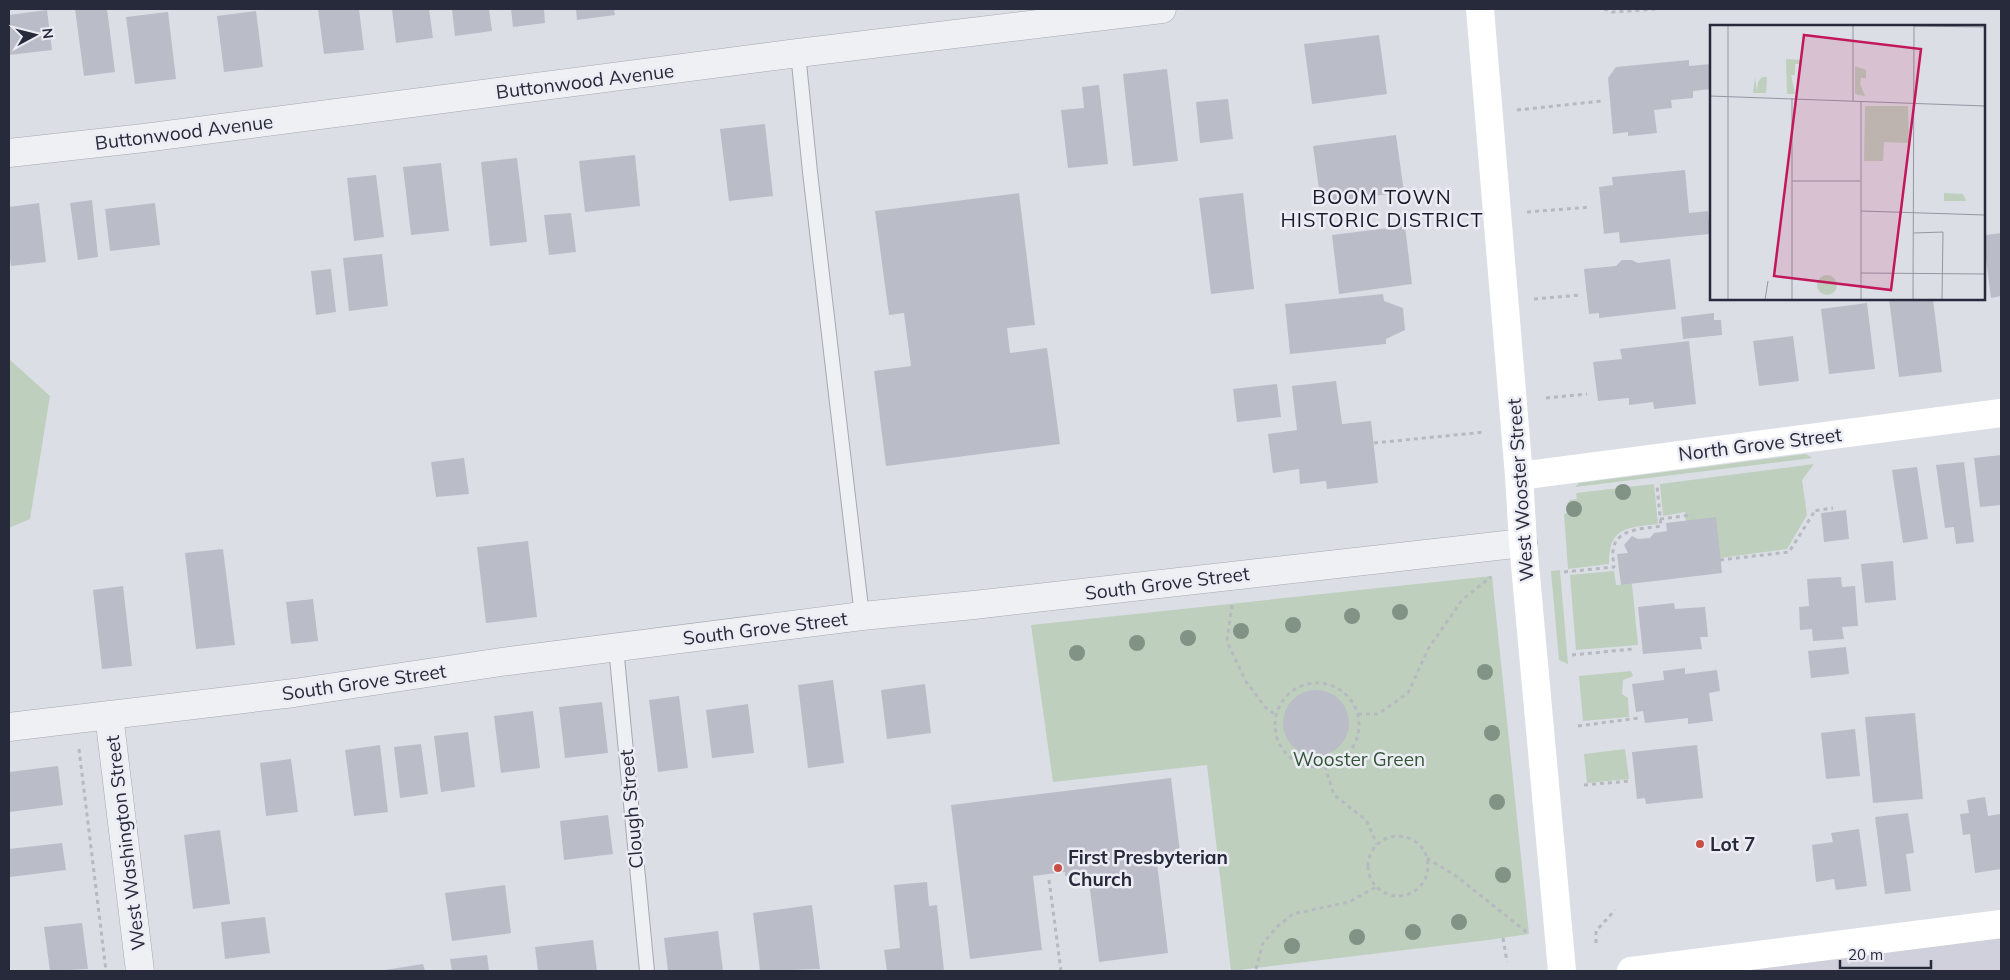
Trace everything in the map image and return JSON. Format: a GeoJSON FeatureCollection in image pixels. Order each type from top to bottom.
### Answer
{"type":"FeatureCollection","features":[{"type":"Feature","properties":{"kind":"main road","name":"West Wooster Street"},"geometry":{"type":"LineString","coordinates":[[1480,9],[1523,543],[1562,971]]}},
{"type":"Feature","properties":{"kind":"main road","name":"North Grove Street"},"geometry":{"type":"LineString","coordinates":[[1519,476],[2001,413]]}},
{"type":"Feature","properties":{"kind":"main road"},"geometry":{"type":"LineString","coordinates":[[1631,971],[2001,924]]}},
{"type":"Feature","properties":{"kind":"street","name":"Buttonwood Avenue"},"geometry":{"type":"LineString","coordinates":[[9,153],[144,138],[798,53],[1162,9]]}},
{"type":"Feature","properties":{"kind":"street","name":"South Grove Street"},"geometry":{"type":"LineString","coordinates":[[9,727],[294,693],[616,647],[862,616],[1523,543]]}},
{"type":"Feature","properties":{"kind":"street","name":"West Washington Street"},"geometry":{"type":"LineString","coordinates":[[109,715],[140,971]]}},
{"type":"Feature","properties":{"kind":"lane"},"geometry":{"type":"LineString","coordinates":[[798,53],[810,172],[862,616]]}},
{"type":"Feature","properties":{"kind":"lane","name":"Clough Street"},"geometry":{"type":"LineString","coordinates":[[616,647],[647,971]]}},
{"type":"Feature","properties":{"kind":"path"},"geometry":{"type":"LineString","coordinates":[[1604,9],[1612,12],[1657,9]]}},
{"type":"Feature","properties":{"kind":"path"},"geometry":{"type":"LineString","coordinates":[[1515,110],[1602,101]]}},
{"type":"Feature","properties":{"kind":"path"},"geometry":{"type":"LineString","coordinates":[[1524,213],[1591,207]]}},
{"type":"Feature","properties":{"kind":"path"},"geometry":{"type":"LineString","coordinates":[[1531,300],[1580,295]]}},
{"type":"Feature","properties":{"kind":"path"},"geometry":{"type":"LineString","coordinates":[[1546,398],[1587,394]]}},
{"type":"Feature","properties":{"kind":"path"},"geometry":{"type":"LineString","coordinates":[[1374,443],[1485,432]]}},
{"type":"Feature","properties":{"kind":"path"},"geometry":{"type":"LineString","coordinates":[[1564,572],[1614,567],[1612,550],[1617,540],[1628,531],[1661,526],[1656,480]]}},
{"type":"Feature","properties":{"kind":"path"},"geometry":{"type":"LineString","coordinates":[[1720,560],[1789,552],[1813,514],[1813,510],[1833,508]]}},
{"type":"Feature","properties":{"kind":"path"},"geometry":{"type":"LineString","coordinates":[[1660,519],[1692,515]]}},
{"type":"Feature","properties":{"kind":"path"},"geometry":{"type":"LineString","coordinates":[[1358,714],[1378,714],[1408,693],[1428,649],[1462,600],[1492,576]]}},
{"type":"Feature","properties":{"kind":"path"},"geometry":{"type":"LineString","coordinates":[[1232,604],[1227,641],[1245,680],[1265,707],[1276,714]]}},
{"type":"Feature","properties":{"kind":"path"},"geometry":{"type":"LineString","coordinates":[[1572,655],[1633,649]]}},
{"type":"Feature","properties":{"kind":"path"},"geometry":{"type":"LineString","coordinates":[[1317,682],[1331,684],[1343,691],[1353,701],[1360,727],[1356,741],[1349,753],[1338,762],[1325,766],[1311,766],[1298,762],[1287,754],[1279,742],[1275,728],[1276,714],[1282,702],[1291,691],[1317,682]]}},
{"type":"Feature","properties":{"kind":"path"},"geometry":{"type":"LineString","coordinates":[[1578,726],[1639,718]]}},
{"type":"Feature","properties":{"kind":"path"},"geometry":{"type":"LineString","coordinates":[[79,747],[106,971]]}},
{"type":"Feature","properties":{"kind":"path"},"geometry":{"type":"LineString","coordinates":[[1325,766],[1334,795],[1366,820],[1377,844]]}},
{"type":"Feature","properties":{"kind":"path"},"geometry":{"type":"LineString","coordinates":[[1584,785],[1630,781]]}},
{"type":"Feature","properties":{"kind":"path"},"geometry":{"type":"LineString","coordinates":[[1395,836],[1406,837],[1422,848],[1427,868],[1425,878],[1419,886],[1411,892],[1402,895],[1393,895],[1376,887],[1371,879],[1368,860],[1377,844],[1385,838],[1395,836]]}},
{"type":"Feature","properties":{"kind":"path"},"geometry":{"type":"LineString","coordinates":[[1426,858],[1456,876],[1529,934]]}},
{"type":"Feature","properties":{"kind":"path"},"geometry":{"type":"LineString","coordinates":[[1049,880],[1061,971]]}},
{"type":"Feature","properties":{"kind":"path"},"geometry":{"type":"LineString","coordinates":[[1256,969],[1263,943],[1278,926],[1294,914],[1349,902],[1376,887]]}},
{"type":"Feature","properties":{"kind":"path"},"geometry":{"type":"LineString","coordinates":[[1596,943],[1596,932],[1615,910]]}},
{"type":"Feature","properties":{"kind":"path"},"geometry":{"type":"LineString","coordinates":[[1503,938],[1507,962]]}},
{"type":"Feature","properties":{"kind":"shaded area"},"geometry":{"type":"Polygon","coordinates":[[[2001,924],[2001,971],[1631,971],[2001,924]]]}},
{"type":"Feature","properties":{"kind":"green space"},"geometry":{"type":"Polygon","coordinates":[[[9,359],[50,396],[30,519],[9,528],[9,359]]]}},
{"type":"Feature","properties":{"kind":"green space"},"geometry":{"type":"Polygon","coordinates":[[[1806,454],[1812,458],[1575,487],[1579,483],[1806,454]]]}},
{"type":"Feature","properties":{"kind":"green space"},"geometry":{"type":"Polygon","coordinates":[[[1814,464],[1802,480],[1807,515],[1787,549],[1720,558],[1686,521],[1685,512],[1663,516],[1660,484],[1814,464]]]}},
{"type":"Feature","properties":{"kind":"green space"},"geometry":{"type":"Polygon","coordinates":[[[1654,484],[1658,524],[1629,528],[1622,531],[1612,542],[1609,564],[1568,569],[1564,514],[1569,512],[1568,503],[1570,500],[1577,499],[1576,493],[1654,484]]]}},
{"type":"Feature","properties":{"kind":"green space"},"geometry":{"type":"Polygon","coordinates":[[[1560,570],[1568,664],[1559,660],[1551,571],[1560,570]]]}},
{"type":"Feature","properties":{"kind":"green space"},"geometry":{"type":"Polygon","coordinates":[[[1614,571],[1616,585],[1632,584],[1638,645],[1576,650],[1570,575],[1614,571]]]}},
{"type":"Feature","properties":{"kind":"green space","name":"Wooster Green"},"geometry":{"type":"Polygon","coordinates":[[[1492,576],[1529,934],[1231,971],[1207,765],[1053,782],[1031,625],[1492,576]]]}},
{"type":"Feature","properties":{"kind":"green space"},"geometry":{"type":"Polygon","coordinates":[[[1631,671],[1633,676],[1623,680],[1622,694],[1628,698],[1629,717],[1583,721],[1579,676],[1631,671]]]}},
{"type":"Feature","properties":{"kind":"green space"},"geometry":{"type":"Polygon","coordinates":[[[1625,749],[1629,779],[1587,783],[1584,754],[1625,749]]]}},
{"type":"Feature","properties":{"kind":"building"},"geometry":{"type":"Polygon","coordinates":[[[75,9],[107,9],[115,72],[84,76],[75,9]]]}},
{"type":"Feature","properties":{"kind":"building"},"geometry":{"type":"Polygon","coordinates":[[[318,9],[359,9],[364,50],[324,54],[318,9]]]}},
{"type":"Feature","properties":{"kind":"building"},"geometry":{"type":"Polygon","coordinates":[[[392,9],[429,9],[433,38],[396,43],[392,9]]]}},
{"type":"Feature","properties":{"kind":"building"},"geometry":{"type":"Polygon","coordinates":[[[452,9],[489,9],[492,31],[455,36],[452,9]]]}},
{"type":"Feature","properties":{"kind":"building"},"geometry":{"type":"Polygon","coordinates":[[[511,9],[544,9],[545,23],[513,27],[511,9]]]}},
{"type":"Feature","properties":{"kind":"building"},"geometry":{"type":"Polygon","coordinates":[[[576,9],[614,9],[615,15],[577,20],[576,9]]]}},
{"type":"Feature","properties":{"kind":"building"},"geometry":{"type":"Polygon","coordinates":[[[47,10],[52,50],[9,55],[9,15],[47,10]]]}},
{"type":"Feature","properties":{"kind":"building"},"geometry":{"type":"Polygon","coordinates":[[[256,11],[263,67],[224,72],[217,16],[256,11]]]}},
{"type":"Feature","properties":{"kind":"building"},"geometry":{"type":"Polygon","coordinates":[[[168,12],[176,79],[135,84],[126,17],[168,12]]]}},
{"type":"Feature","properties":{"kind":"building"},"geometry":{"type":"Polygon","coordinates":[[[1379,35],[1387,94],[1312,104],[1304,44],[1379,35]]]}},
{"type":"Feature","properties":{"kind":"building"},"geometry":{"type":"Polygon","coordinates":[[[1689,60],[1689,66],[1710,64],[1710,89],[1693,91],[1693,98],[1671,100],[1672,108],[1654,110],[1657,133],[1628,136],[1628,132],[1613,134],[1608,78],[1616,67],[1689,60]]]}},
{"type":"Feature","properties":{"kind":"building"},"geometry":{"type":"Polygon","coordinates":[[[1167,69],[1178,161],[1133,166],[1123,74],[1167,69]]]}},
{"type":"Feature","properties":{"kind":"building"},"geometry":{"type":"Polygon","coordinates":[[[1099,85],[1108,164],[1068,168],[1061,110],[1084,108],[1082,87],[1099,85]]]}},
{"type":"Feature","properties":{"kind":"building"},"geometry":{"type":"Polygon","coordinates":[[[1228,99],[1233,139],[1200,143],[1196,102],[1228,99]]]}},
{"type":"Feature","properties":{"kind":"building"},"geometry":{"type":"Polygon","coordinates":[[[765,124],[773,196],[729,201],[720,129],[765,124]]]}},
{"type":"Feature","properties":{"kind":"building"},"geometry":{"type":"Polygon","coordinates":[[[1396,135],[1404,192],[1321,203],[1313,146],[1396,135]]]}},
{"type":"Feature","properties":{"kind":"building"},"geometry":{"type":"Polygon","coordinates":[[[635,155],[640,206],[585,212],[579,161],[635,155]]]}},
{"type":"Feature","properties":{"kind":"building"},"geometry":{"type":"Polygon","coordinates":[[[517,158],[527,242],[490,246],[481,162],[517,158]]]}},
{"type":"Feature","properties":{"kind":"building"},"geometry":{"type":"Polygon","coordinates":[[[441,163],[449,231],[411,235],[403,167],[441,163]]]}},
{"type":"Feature","properties":{"kind":"building"},"geometry":{"type":"Polygon","coordinates":[[[1685,170],[1689,213],[1708,211],[1710,234],[1620,243],[1619,232],[1604,234],[1599,187],[1613,185],[1612,177],[1685,170]]]}},
{"type":"Feature","properties":{"kind":"building"},"geometry":{"type":"Polygon","coordinates":[[[376,175],[384,237],[354,241],[347,178],[376,175]]]}},
{"type":"Feature","properties":{"kind":"building"},"geometry":{"type":"Polygon","coordinates":[[[1019,193],[1035,325],[1007,328],[1010,353],[1047,348],[1060,444],[886,466],[874,371],[911,366],[904,313],[889,315],[875,211],[1019,193]]]}},
{"type":"Feature","properties":{"kind":"building"},"geometry":{"type":"Polygon","coordinates":[[[1243,193],[1254,289],[1211,294],[1199,198],[1243,193]]]}},
{"type":"Feature","properties":{"kind":"building"},"geometry":{"type":"Polygon","coordinates":[[[92,200],[98,257],[78,260],[70,203],[92,200]]]}},
{"type":"Feature","properties":{"kind":"building"},"geometry":{"type":"Polygon","coordinates":[[[39,203],[46,262],[11,266],[9,207],[39,203]]]}},
{"type":"Feature","properties":{"kind":"building"},"geometry":{"type":"Polygon","coordinates":[[[155,203],[160,245],[110,251],[105,209],[155,203]]]}},
{"type":"Feature","properties":{"kind":"building"},"geometry":{"type":"Polygon","coordinates":[[[571,213],[576,252],[549,255],[544,215],[571,213]]]}},
{"type":"Feature","properties":{"kind":"building"},"geometry":{"type":"Polygon","coordinates":[[[1405,226],[1412,284],[1339,294],[1332,235],[1405,226]]]}},
{"type":"Feature","properties":{"kind":"building"},"geometry":{"type":"Polygon","coordinates":[[[1985,230],[1986,235],[2001,233],[2001,296],[1991,298],[1986,259],[1985,230]]]}},
{"type":"Feature","properties":{"kind":"building"},"geometry":{"type":"Polygon","coordinates":[[[382,254],[388,306],[349,311],[343,258],[382,254]]]}},
{"type":"Feature","properties":{"kind":"building"},"geometry":{"type":"Polygon","coordinates":[[[1670,259],[1676,309],[1599,318],[1599,313],[1589,314],[1584,269],[1616,266],[1622,260],[1632,260],[1638,263],[1670,259]]]}},
{"type":"Feature","properties":{"kind":"building"},"geometry":{"type":"Polygon","coordinates":[[[331,269],[336,312],[316,315],[311,271],[331,269]]]}},
{"type":"Feature","properties":{"kind":"building"},"geometry":{"type":"Polygon","coordinates":[[[1383,294],[1384,301],[1403,308],[1405,330],[1386,339],[1386,344],[1290,354],[1285,304],[1383,294]]]}},
{"type":"Feature","properties":{"kind":"building"},"geometry":{"type":"Polygon","coordinates":[[[1889,300],[1933,300],[1942,372],[1899,377],[1889,300]]]}},
{"type":"Feature","properties":{"kind":"building"},"geometry":{"type":"Polygon","coordinates":[[[1867,303],[1875,369],[1829,374],[1821,309],[1867,303]]]}},
{"type":"Feature","properties":{"kind":"building"},"geometry":{"type":"Polygon","coordinates":[[[1714,313],[1714,320],[1721,320],[1722,335],[1683,339],[1681,317],[1714,313]]]}},
{"type":"Feature","properties":{"kind":"building"},"geometry":{"type":"Polygon","coordinates":[[[1793,336],[1799,381],[1759,386],[1753,341],[1793,336]]]}},
{"type":"Feature","properties":{"kind":"building"},"geometry":{"type":"Polygon","coordinates":[[[1689,341],[1696,404],[1654,409],[1653,402],[1629,405],[1629,398],[1598,401],[1593,362],[1622,359],[1620,349],[1689,341]]]}},
{"type":"Feature","properties":{"kind":"building"},"geometry":{"type":"Polygon","coordinates":[[[1336,381],[1342,424],[1371,421],[1378,483],[1327,489],[1326,481],[1300,484],[1299,469],[1273,473],[1268,434],[1297,430],[1292,386],[1336,381]]]}},
{"type":"Feature","properties":{"kind":"building"},"geometry":{"type":"Polygon","coordinates":[[[1277,384],[1281,417],[1237,422],[1233,389],[1277,384]]]}},
{"type":"Feature","properties":{"kind":"building"},"geometry":{"type":"Polygon","coordinates":[[[2001,455],[2001,505],[1980,507],[1974,458],[2001,455]]]}},
{"type":"Feature","properties":{"kind":"building"},"geometry":{"type":"Polygon","coordinates":[[[464,458],[469,494],[436,497],[431,462],[464,458]]]}},
{"type":"Feature","properties":{"kind":"building"},"geometry":{"type":"Polygon","coordinates":[[[1964,462],[1974,542],[1956,544],[1954,527],[1945,528],[1936,465],[1964,462]]]}},
{"type":"Feature","properties":{"kind":"building"},"geometry":{"type":"Polygon","coordinates":[[[1917,467],[1928,539],[1903,543],[1892,470],[1917,467]]]}},
{"type":"Feature","properties":{"kind":"building"},"geometry":{"type":"Polygon","coordinates":[[[1846,510],[1849,539],[1824,542],[1821,513],[1846,510]]]}},
{"type":"Feature","properties":{"kind":"building"},"geometry":{"type":"Polygon","coordinates":[[[1716,517],[1722,573],[1621,585],[1617,554],[1628,553],[1624,545],[1632,536],[1638,539],[1650,538],[1654,533],[1667,531],[1666,523],[1716,517]]]}},
{"type":"Feature","properties":{"kind":"building"},"geometry":{"type":"Polygon","coordinates":[[[528,541],[537,617],[486,623],[477,547],[528,541]]]}},
{"type":"Feature","properties":{"kind":"building"},"geometry":{"type":"Polygon","coordinates":[[[223,549],[235,645],[196,649],[185,553],[223,549]]]}},
{"type":"Feature","properties":{"kind":"building"},"geometry":{"type":"Polygon","coordinates":[[[1893,561],[1896,600],[1865,603],[1861,564],[1893,561]]]}},
{"type":"Feature","properties":{"kind":"building"},"geometry":{"type":"Polygon","coordinates":[[[1841,577],[1842,587],[1855,586],[1858,626],[1842,627],[1844,639],[1813,641],[1812,629],[1800,630],[1799,607],[1809,606],[1807,579],[1841,577]]]}},
{"type":"Feature","properties":{"kind":"building"},"geometry":{"type":"Polygon","coordinates":[[[123,586],[132,666],[102,669],[93,590],[123,586]]]}},
{"type":"Feature","properties":{"kind":"building"},"geometry":{"type":"Polygon","coordinates":[[[313,599],[318,641],[291,644],[286,602],[313,599]]]}},
{"type":"Feature","properties":{"kind":"building"},"geometry":{"type":"Polygon","coordinates":[[[1674,603],[1675,609],[1705,607],[1708,637],[1700,637],[1702,649],[1643,654],[1638,607],[1674,603]]]}},
{"type":"Feature","properties":{"kind":"building"},"geometry":{"type":"Polygon","coordinates":[[[1846,647],[1849,674],[1811,678],[1808,651],[1846,647]]]}},
{"type":"Feature","properties":{"kind":"building"},"geometry":{"type":"Polygon","coordinates":[[[1685,668],[1685,674],[1717,670],[1720,691],[1709,693],[1713,721],[1688,724],[1688,718],[1645,723],[1643,711],[1636,712],[1632,684],[1664,680],[1663,671],[1685,668]]]}},
{"type":"Feature","properties":{"kind":"building"},"geometry":{"type":"Polygon","coordinates":[[[833,680],[844,763],[808,768],[798,685],[833,680]]]}},
{"type":"Feature","properties":{"kind":"building"},"geometry":{"type":"Polygon","coordinates":[[[925,684],[931,733],[887,739],[881,690],[925,684]]]}},
{"type":"Feature","properties":{"kind":"building"},"geometry":{"type":"Polygon","coordinates":[[[1316,690],[1329,692],[1344,705],[1347,710],[1349,723],[1347,736],[1334,751],[1329,754],[1316,756],[1303,754],[1288,741],[1285,736],[1283,723],[1285,710],[1298,695],[1303,692],[1316,690]]]}},
{"type":"Feature","properties":{"kind":"building"},"geometry":{"type":"Polygon","coordinates":[[[679,696],[688,768],[658,772],[649,700],[679,696]]]}},
{"type":"Feature","properties":{"kind":"building"},"geometry":{"type":"Polygon","coordinates":[[[602,702],[608,753],[565,758],[559,707],[602,702]]]}},
{"type":"Feature","properties":{"kind":"building"},"geometry":{"type":"Polygon","coordinates":[[[748,704],[754,753],[712,758],[706,710],[748,704]]]}},
{"type":"Feature","properties":{"kind":"building"},"geometry":{"type":"Polygon","coordinates":[[[533,711],[540,768],[501,773],[494,716],[533,711]]]}},
{"type":"Feature","properties":{"kind":"building"},"geometry":{"type":"Polygon","coordinates":[[[1915,713],[1923,799],[1873,803],[1865,717],[1915,713]]]}},
{"type":"Feature","properties":{"kind":"building"},"geometry":{"type":"Polygon","coordinates":[[[1855,729],[1860,776],[1826,779],[1821,733],[1855,729]]]}},
{"type":"Feature","properties":{"kind":"building"},"geometry":{"type":"Polygon","coordinates":[[[468,732],[475,787],[441,792],[434,736],[468,732]]]}},
{"type":"Feature","properties":{"kind":"building"},"geometry":{"type":"Polygon","coordinates":[[[421,744],[428,794],[400,798],[394,747],[421,744]]]}},
{"type":"Feature","properties":{"kind":"building"},"geometry":{"type":"Polygon","coordinates":[[[380,745],[388,812],[354,816],[345,750],[380,745]]]}},
{"type":"Feature","properties":{"kind":"building"},"geometry":{"type":"Polygon","coordinates":[[[1697,745],[1703,798],[1646,804],[1645,798],[1637,799],[1632,752],[1697,745]]]}},
{"type":"Feature","properties":{"kind":"building"},"geometry":{"type":"Polygon","coordinates":[[[291,759],[298,812],[266,816],[260,763],[291,759]]]}},
{"type":"Feature","properties":{"kind":"building"},"geometry":{"type":"Polygon","coordinates":[[[58,766],[63,805],[10,812],[9,772],[58,766]]]}},
{"type":"Feature","properties":{"kind":"building","name":"First Presbyterian Church"},"geometry":{"type":"Polygon","coordinates":[[[1171,778],[1181,860],[1157,863],[1168,953],[1099,962],[1088,873],[1065,876],[1065,872],[1033,876],[1042,950],[970,959],[951,805],[1171,778]]]}},
{"type":"Feature","properties":{"kind":"building"},"geometry":{"type":"Polygon","coordinates":[[[1985,797],[1988,816],[2000,814],[2001,869],[1975,873],[1970,834],[1963,835],[1960,814],[1969,813],[1967,800],[1985,797]]]}},
{"type":"Feature","properties":{"kind":"building"},"geometry":{"type":"Polygon","coordinates":[[[1908,813],[1914,853],[1906,854],[1911,891],[1885,894],[1875,817],[1908,813]]]}},
{"type":"Feature","properties":{"kind":"building"},"geometry":{"type":"Polygon","coordinates":[[[608,815],[613,854],[564,860],[560,821],[608,815]]]}},
{"type":"Feature","properties":{"kind":"building"},"geometry":{"type":"Polygon","coordinates":[[[1859,829],[1867,886],[1836,890],[1834,879],[1816,882],[1812,845],[1833,842],[1831,833],[1859,829]]]}},
{"type":"Feature","properties":{"kind":"building"},"geometry":{"type":"Polygon","coordinates":[[[220,830],[230,904],[193,909],[184,835],[220,830]]]}},
{"type":"Feature","properties":{"kind":"building"},"geometry":{"type":"Polygon","coordinates":[[[62,843],[66,870],[10,877],[9,849],[62,843]]]}},
{"type":"Feature","properties":{"kind":"building"},"geometry":{"type":"Polygon","coordinates":[[[927,882],[929,906],[937,905],[944,971],[887,971],[884,950],[900,948],[894,885],[927,882]]]}},
{"type":"Feature","properties":{"kind":"building"},"geometry":{"type":"Polygon","coordinates":[[[505,885],[511,933],[452,941],[445,893],[505,885]]]}},
{"type":"Feature","properties":{"kind":"building"},"geometry":{"type":"Polygon","coordinates":[[[812,905],[820,969],[760,971],[753,913],[812,905]]]}},
{"type":"Feature","properties":{"kind":"building"},"geometry":{"type":"Polygon","coordinates":[[[265,917],[270,953],[225,959],[221,922],[265,917]]]}},
{"type":"Feature","properties":{"kind":"building"},"geometry":{"type":"Polygon","coordinates":[[[82,923],[88,969],[50,971],[44,927],[82,923]]]}},
{"type":"Feature","properties":{"kind":"building"},"geometry":{"type":"Polygon","coordinates":[[[718,931],[723,971],[668,971],[664,938],[718,931]]]}},
{"type":"Feature","properties":{"kind":"building"},"geometry":{"type":"Polygon","coordinates":[[[593,940],[597,971],[538,971],[535,947],[593,940]]]}},
{"type":"Feature","properties":{"kind":"building"},"geometry":{"type":"Polygon","coordinates":[[[487,955],[489,971],[452,971],[450,959],[487,955]]]}},
{"type":"Feature","properties":{"kind":"building"},"geometry":{"type":"Polygon","coordinates":[[[423,964],[425,971],[385,971],[385,970],[423,964]]]}},
{"type":"Feature","properties":{"kind":"place","name":"Lot 7"},"geometry":{"type":"Point","coordinates":[1700,844]}},
{"type":"Feature","properties":{"kind":"place","name":"First Presbyterian Church"},"geometry":{"type":"Point","coordinates":[1058,868]}},
{"type":"Feature","properties":{"kind":"district","name":"BOOM TOWN HISTORIC DISTRICT"},"geometry":{"type":"Point","coordinates":[1382,208]}}]}
